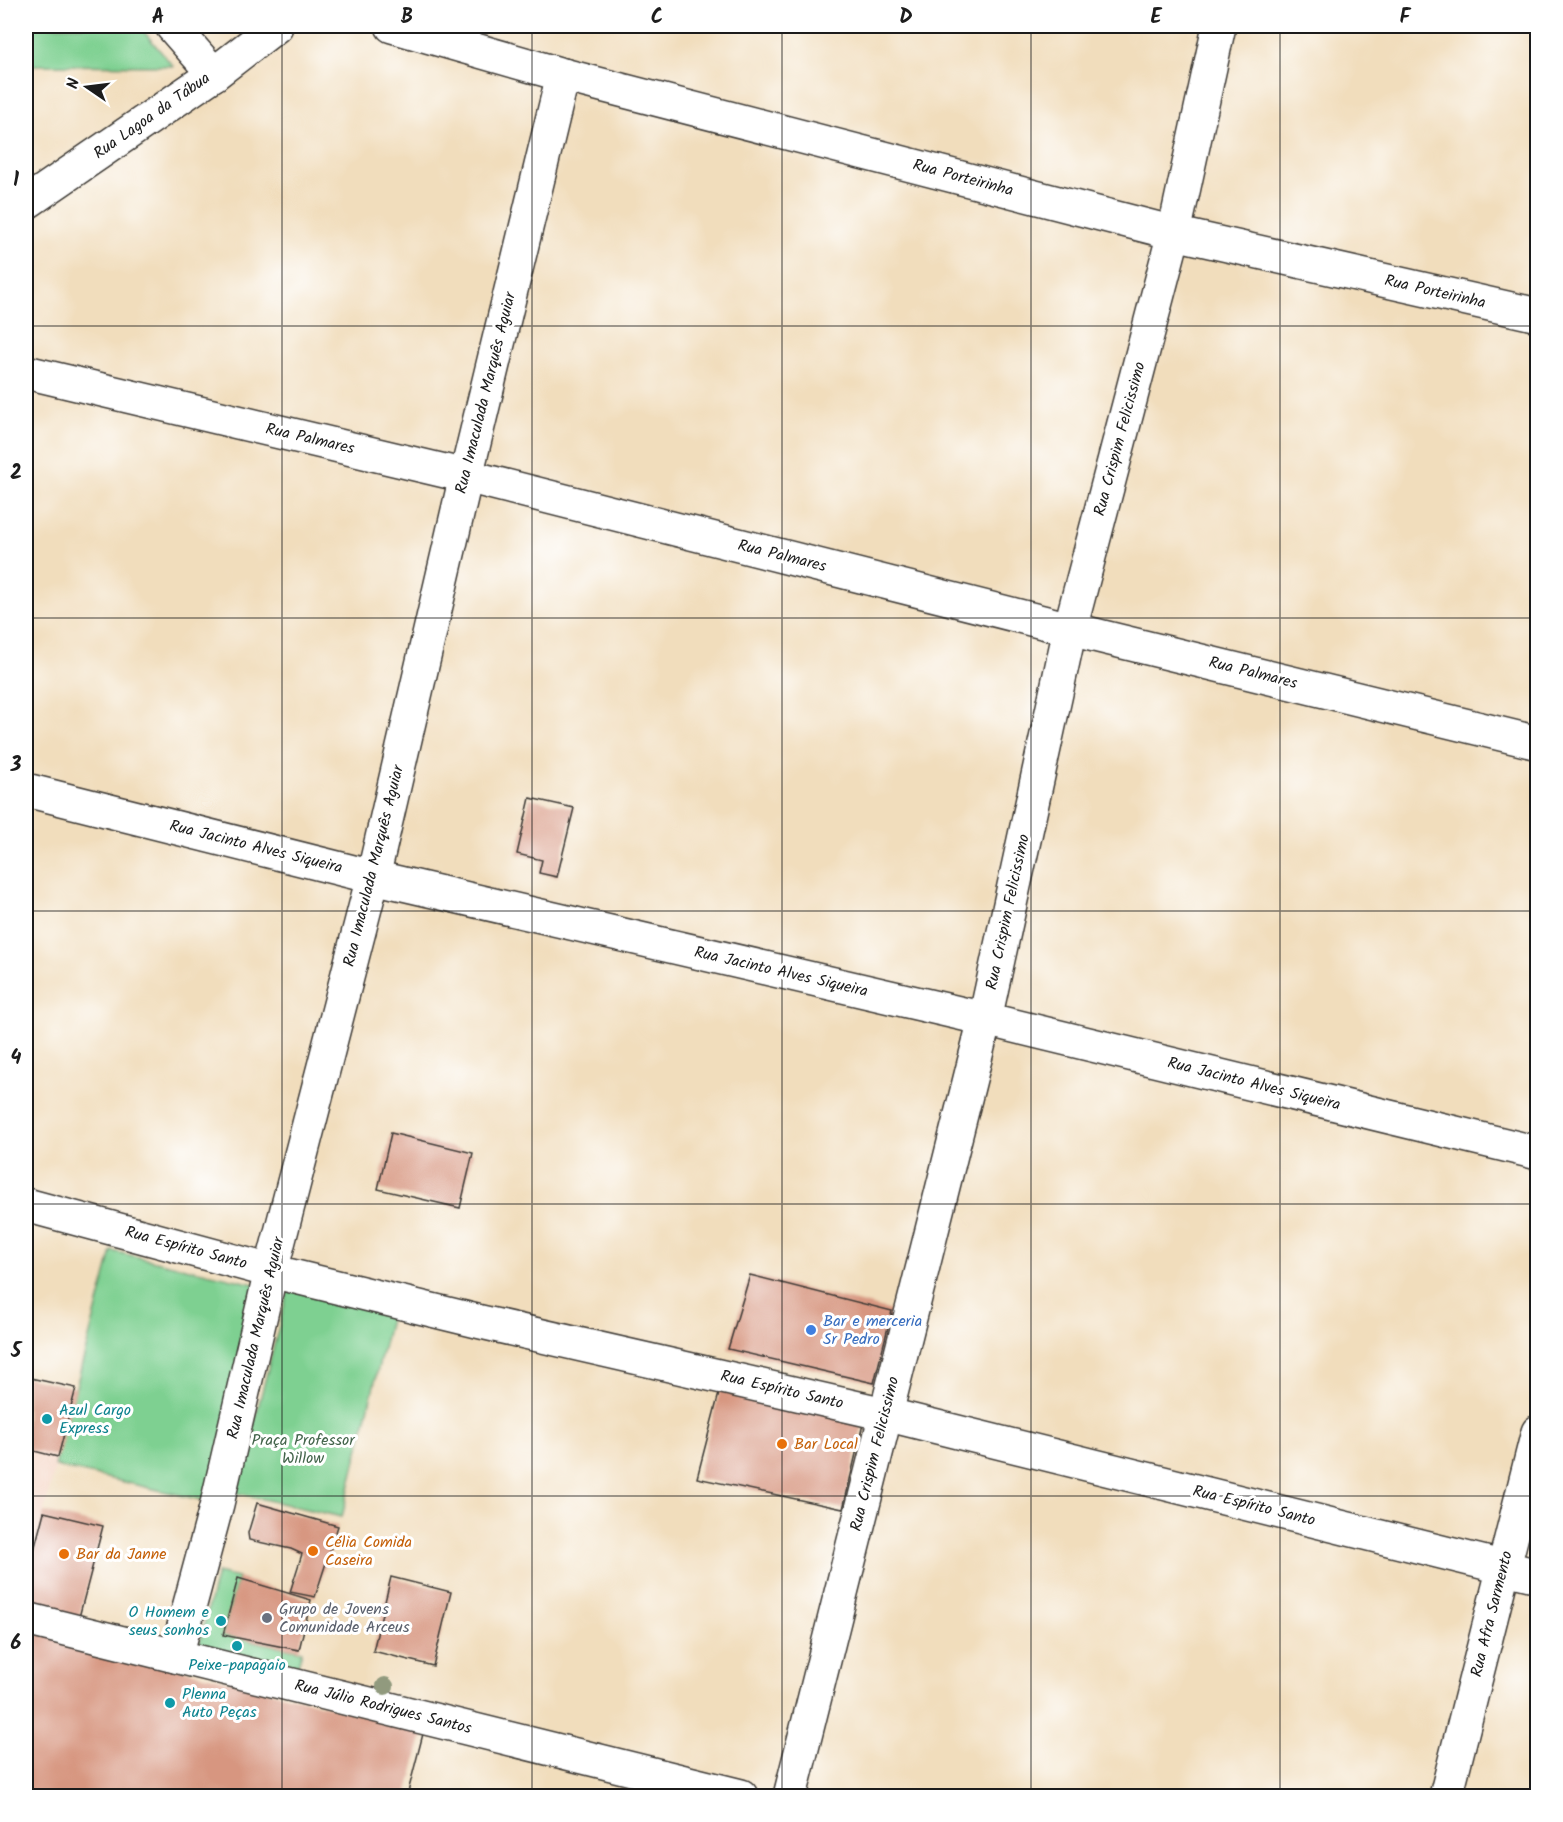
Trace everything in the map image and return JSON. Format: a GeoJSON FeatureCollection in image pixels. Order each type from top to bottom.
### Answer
{"type":"FeatureCollection","features":[{"type":"Feature","properties":{"kind":"street"},"geometry":{"type":"LineString","coordinates":[[172,26],[214,74]]}},
{"type":"Feature","properties":{"kind":"street","name":"Rua Lagoa da Tábua"},"geometry":{"type":"LineString","coordinates":[[26,203],[214,74],[276,26]]}},
{"type":"Feature","properties":{"kind":"street","name":"Rua Porteirinha"},"geometry":{"type":"LineString","coordinates":[[392,26],[563,75],[1174,233],[1538,315]]}},
{"type":"Feature","properties":{"kind":"street","name":"Rua Crispim Felicissimo"},"geometry":{"type":"LineString","coordinates":[[790,1797],[985,1019],[1070,629],[1174,233],[1219,26]]}},
{"type":"Feature","properties":{"kind":"street","name":"Rua Imaculada Marquês Aguiar"},"geometry":{"type":"LineString","coordinates":[[177,1656],[217,1504],[271,1271],[373,877],[466,476],[563,75]]}},
{"type":"Feature","properties":{"kind":"street","name":"Rua Palmares"},"geometry":{"type":"LineString","coordinates":[[26,372],[466,476],[1070,629],[1538,743]]}},
{"type":"Feature","properties":{"kind":"street","name":"Rua Jacinto Alves Siqueira"},"geometry":{"type":"LineString","coordinates":[[26,790],[373,877],[985,1019],[1538,1153]]}},
{"type":"Feature","properties":{"kind":"street","name":"Rua Espírito Santo"},"geometry":{"type":"LineString","coordinates":[[26,1205],[271,1271],[469,1319],[885,1414],[1538,1576]]}},
{"type":"Feature","properties":{"kind":"street","name":"Rua Afra Sarmento"},"geometry":{"type":"LineString","coordinates":[[1446,1797],[1538,1432]]}},
{"type":"Feature","properties":{"kind":"street","name":"Rua Júlio Rodrigues Santos"},"geometry":{"type":"LineString","coordinates":[[26,1619],[741,1797]]}},
{"type":"Feature","properties":{"kind":"shaded area"},"geometry":{"type":"Polygon","coordinates":[[[26,1449],[58,1457],[26,1581],[26,1449]]]}},
{"type":"Feature","properties":{"kind":"green space"},"geometry":{"type":"Polygon","coordinates":[[[26,26],[139,26],[173,66],[26,65],[26,26]]]}},
{"type":"Feature","properties":{"kind":"green space"},"geometry":{"type":"Polygon","coordinates":[[[112,1251],[259,1285],[210,1502],[55,1466],[112,1251]]]}},
{"type":"Feature","properties":{"kind":"green space","name":"Praça Professor Willow"},"geometry":{"type":"Polygon","coordinates":[[[291,1279],[394,1303],[342,1517],[236,1493],[291,1279]]]}},
{"type":"Feature","properties":{"kind":"green space"},"geometry":{"type":"Polygon","coordinates":[[[217,1573],[238,1578],[223,1635],[302,1651],[296,1671],[198,1649],[217,1573]]]}},
{"type":"Feature","properties":{"kind":"building"},"geometry":{"type":"Polygon","coordinates":[[[530,798],[574,808],[557,877],[539,873],[542,860],[517,854],[530,798]]]}},
{"type":"Feature","properties":{"kind":"building"},"geometry":{"type":"Polygon","coordinates":[[[391,1133],[473,1153],[460,1208],[378,1189],[391,1133]]]}},
{"type":"Feature","properties":{"kind":"building","name":"Bar e merceria Sr Pedro"},"geometry":{"type":"Polygon","coordinates":[[[750,1275],[892,1311],[874,1383],[728,1349],[750,1275]]]}},
{"type":"Feature","properties":{"kind":"building","name":"Azul Cargo Express"},"geometry":{"type":"Polygon","coordinates":[[[26,1377],[76,1388],[58,1457],[26,1449],[26,1377]]]}},
{"type":"Feature","properties":{"kind":"building","name":"Bar Local"},"geometry":{"type":"Polygon","coordinates":[[[723,1378],[866,1411],[843,1509],[697,1478],[723,1378]]]}},
{"type":"Feature","properties":{"kind":"building","name":"Célia Comida Caseira"},"geometry":{"type":"Polygon","coordinates":[[[257,1503],[338,1526],[315,1597],[290,1592],[302,1554],[291,1549],[249,1540],[248,1533],[257,1503]]]}},
{"type":"Feature","properties":{"kind":"building","name":"Bar da Janne"},"geometry":{"type":"Polygon","coordinates":[[[44,1512],[103,1526],[77,1625],[26,1607],[26,1581],[44,1512]]]}},
{"type":"Feature","properties":{"kind":"building"},"geometry":{"type":"Polygon","coordinates":[[[391,1577],[451,1592],[433,1666],[373,1651],[391,1577]]]}},
{"type":"Feature","properties":{"kind":"building","name":"Grupo de Jovens Comunidade Arceus"},"geometry":{"type":"Polygon","coordinates":[[[238,1578],[311,1600],[299,1650],[223,1635],[238,1578]]]}},
{"type":"Feature","properties":{"kind":"building","name":"Plenna Auto Peças"},"geometry":{"type":"Polygon","coordinates":[[[26,1630],[424,1730],[407,1796],[26,1796],[26,1630]]]}},
{"type":"Feature","properties":{"kind":"place","name":"Bar e merceria Sr Pedro"},"geometry":{"type":"Point","coordinates":[811,1330]}},
{"type":"Feature","properties":{"kind":"place","name":"Azul Cargo Express"},"geometry":{"type":"Point","coordinates":[47,1419]}},
{"type":"Feature","properties":{"kind":"place","name":"Bar Local"},"geometry":{"type":"Point","coordinates":[782,1444]}},
{"type":"Feature","properties":{"kind":"place","name":"Célia Comida Caseira"},"geometry":{"type":"Point","coordinates":[313,1551]}},
{"type":"Feature","properties":{"kind":"place","name":"Bar da Janne"},"geometry":{"type":"Point","coordinates":[64,1554]}},
{"type":"Feature","properties":{"kind":"place","name":"Grupo de Jovens Comunidade Arceus"},"geometry":{"type":"Point","coordinates":[267,1618]}},
{"type":"Feature","properties":{"kind":"place","name":"O Homem e seus sonhos"},"geometry":{"type":"Point","coordinates":[221,1621]}},
{"type":"Feature","properties":{"kind":"place","name":"Peixe-papagaio"},"geometry":{"type":"Point","coordinates":[237,1646]}},
{"type":"Feature","properties":{"kind":"place","name":"Plenna Auto Peças"},"geometry":{"type":"Point","coordinates":[170,1703]}}]}
